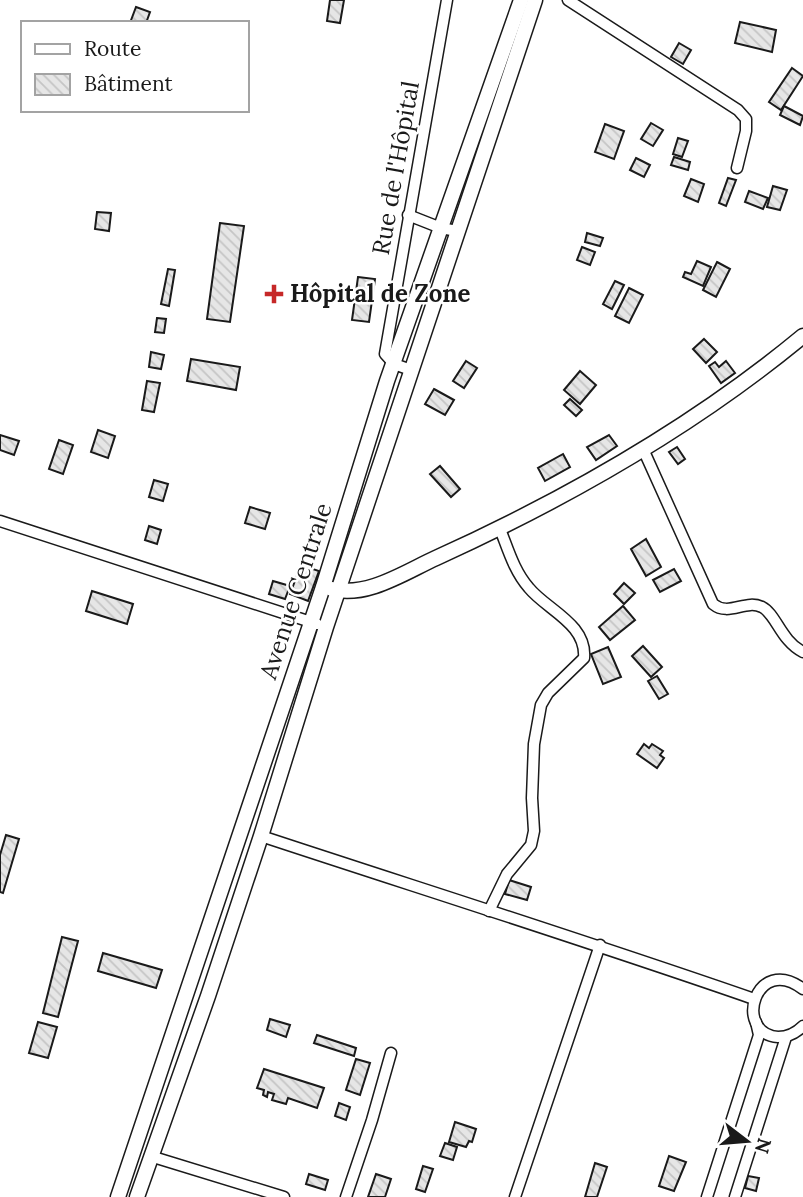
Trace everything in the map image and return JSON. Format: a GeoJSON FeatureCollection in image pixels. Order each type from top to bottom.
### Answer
{"type":"FeatureCollection","features":[{"type":"Feature","properties":{"kind":"street","name":"Rue de l'Hôpital"},"geometry":{"type":"LineString","coordinates":[[394,364],[385,354],[447,0]]}},
{"type":"Feature","properties":{"kind":"street","name":"Avenue Centrale"},"geometry":{"type":"LineString","coordinates":[[118,1197],[323,587],[394,364],[522,0]]}},
{"type":"Feature","properties":{"kind":"street","name":"Avenue Centrale"},"geometry":{"type":"LineString","coordinates":[[137,1197],[208,996],[326,627],[535,0]]}},
{"type":"Feature","properties":{"kind":"street"},"geometry":{"type":"LineString","coordinates":[[568,0],[738,110],[746,119],[746,131],[737,168]]}},
{"type":"Feature","properties":{"kind":"street"},"geometry":{"type":"LineString","coordinates":[[408,215],[441,228],[457,231]]}},
{"type":"Feature","properties":{"kind":"street"},"geometry":{"type":"LineString","coordinates":[[323,587],[339,591],[369,589],[500,529],[643,449],[736,388],[803,336]]}},
{"type":"Feature","properties":{"kind":"street"},"geometry":{"type":"LineString","coordinates":[[394,364],[411,370]]}},
{"type":"Feature","properties":{"kind":"street"},"geometry":{"type":"LineString","coordinates":[[643,449],[713,604],[725,611],[757,605],[765,608],[788,643],[803,652]]}},
{"type":"Feature","properties":{"kind":"street"},"geometry":{"type":"LineString","coordinates":[[0,522],[326,627]]}},
{"type":"Feature","properties":{"kind":"street"},"geometry":{"type":"LineString","coordinates":[[489,911],[507,874],[531,845],[534,831],[534,744],[541,705],[548,693],[584,658],[585,647],[569,622],[530,590],[520,577],[500,529]]}},
{"type":"Feature","properties":{"kind":"street"},"geometry":{"type":"LineString","coordinates":[[261,836],[600,945],[754,999]]}},
{"type":"Feature","properties":{"kind":"street"},"geometry":{"type":"LineString","coordinates":[[515,1197],[600,945]]}},
{"type":"Feature","properties":{"kind":"street"},"geometry":{"type":"LineString","coordinates":[[707,1197],[759,1035],[752,1011],[754,999],[760,988],[770,981],[782,979],[800,983]]}},
{"type":"Feature","properties":{"kind":"street"},"geometry":{"type":"LineString","coordinates":[[756,1022],[774,1037],[786,1037],[803,1026]]}},
{"type":"Feature","properties":{"kind":"street"},"geometry":{"type":"LineString","coordinates":[[735,1197],[786,1037]]}},
{"type":"Feature","properties":{"kind":"street"},"geometry":{"type":"LineString","coordinates":[[346,1197],[391,1053]]}},
{"type":"Feature","properties":{"kind":"street"},"geometry":{"type":"LineString","coordinates":[[150,1156],[284,1197]]}},
{"type":"Feature","properties":{"kind":"building"},"geometry":{"type":"Polygon","coordinates":[[[330,0],[344,0],[340,23],[327,21],[330,0]]]}},
{"type":"Feature","properties":{"kind":"building"},"geometry":{"type":"Polygon","coordinates":[[[136,7],[150,12],[147,21],[131,21],[136,7]]]}},
{"type":"Feature","properties":{"kind":"building"},"geometry":{"type":"Polygon","coordinates":[[[740,22],[776,30],[772,52],[735,43],[740,22]]]}},
{"type":"Feature","properties":{"kind":"building"},"geometry":{"type":"Polygon","coordinates":[[[679,43],[691,50],[683,64],[671,57],[679,43]]]}},
{"type":"Feature","properties":{"kind":"building"},"geometry":{"type":"Polygon","coordinates":[[[792,68],[803,76],[781,110],[769,102],[792,68]]]}},
{"type":"Feature","properties":{"kind":"building"},"geometry":{"type":"Polygon","coordinates":[[[784,106],[803,116],[800,125],[780,115],[784,106]]]}},
{"type":"Feature","properties":{"kind":"building"},"geometry":{"type":"Polygon","coordinates":[[[651,123],[663,130],[653,146],[641,139],[651,123]]]}},
{"type":"Feature","properties":{"kind":"building"},"geometry":{"type":"Polygon","coordinates":[[[605,124],[624,131],[614,159],[595,152],[605,124]]]}},
{"type":"Feature","properties":{"kind":"building"},"geometry":{"type":"Polygon","coordinates":[[[678,138],[688,141],[682,157],[673,154],[678,138]]]}},
{"type":"Feature","properties":{"kind":"building"},"geometry":{"type":"Polygon","coordinates":[[[674,157],[690,162],[688,170],[671,165],[674,157]]]}},
{"type":"Feature","properties":{"kind":"building"},"geometry":{"type":"Polygon","coordinates":[[[636,158],[650,165],[644,177],[630,170],[636,158]]]}},
{"type":"Feature","properties":{"kind":"building"},"geometry":{"type":"Polygon","coordinates":[[[728,178],[736,180],[726,206],[719,203],[728,178]]]}},
{"type":"Feature","properties":{"kind":"building"},"geometry":{"type":"Polygon","coordinates":[[[691,179],[704,184],[698,202],[684,196],[691,179]]]}},
{"type":"Feature","properties":{"kind":"building"},"geometry":{"type":"Polygon","coordinates":[[[773,186],[787,190],[780,210],[767,207],[773,186]]]}},
{"type":"Feature","properties":{"kind":"building"},"geometry":{"type":"Polygon","coordinates":[[[749,191],[768,198],[763,209],[745,202],[749,191]]]}},
{"type":"Feature","properties":{"kind":"building"},"geometry":{"type":"Polygon","coordinates":[[[97,212],[111,213],[109,231],[95,229],[97,212]]]}},
{"type":"Feature","properties":{"kind":"building"},"geometry":{"type":"Polygon","coordinates":[[[220,223],[244,226],[230,322],[207,319],[220,223]]]}},
{"type":"Feature","properties":{"kind":"building"},"geometry":{"type":"Polygon","coordinates":[[[587,233],[603,238],[600,246],[585,242],[587,233]]]}},
{"type":"Feature","properties":{"kind":"building"},"geometry":{"type":"Polygon","coordinates":[[[582,247],[595,252],[590,265],[577,260],[582,247]]]}},
{"type":"Feature","properties":{"kind":"building"},"geometry":{"type":"Polygon","coordinates":[[[697,261],[711,267],[703,286],[683,277],[685,272],[691,274],[697,261]]]}},
{"type":"Feature","properties":{"kind":"building"},"geometry":{"type":"Polygon","coordinates":[[[717,262],[730,269],[716,297],[703,290],[717,262]]]}},
{"type":"Feature","properties":{"kind":"building"},"geometry":{"type":"Polygon","coordinates":[[[168,269],[175,270],[169,306],[161,304],[168,269]]]}},
{"type":"Feature","properties":{"kind":"building"},"geometry":{"type":"Polygon","coordinates":[[[358,277],[375,279],[369,322],[352,320],[358,277]]]}},
{"type":"Feature","properties":{"kind":"building"},"geometry":{"type":"Polygon","coordinates":[[[615,281],[624,285],[612,309],[603,304],[615,281]]]}},
{"type":"Feature","properties":{"kind":"building"},"geometry":{"type":"Polygon","coordinates":[[[629,288],[643,295],[629,323],[615,316],[629,288]]]}},
{"type":"Feature","properties":{"kind":"building"},"geometry":{"type":"Polygon","coordinates":[[[157,318],[166,319],[164,333],[155,332],[157,318]]]}},
{"type":"Feature","properties":{"kind":"building"},"geometry":{"type":"Polygon","coordinates":[[[704,339],[717,352],[706,363],[693,349],[704,339]]]}},
{"type":"Feature","properties":{"kind":"building"},"geometry":{"type":"Polygon","coordinates":[[[151,352],[164,355],[161,369],[149,367],[151,352]]]}},
{"type":"Feature","properties":{"kind":"building"},"geometry":{"type":"Polygon","coordinates":[[[191,359],[240,367],[236,390],[187,381],[191,359]]]}},
{"type":"Feature","properties":{"kind":"building"},"geometry":{"type":"Polygon","coordinates":[[[466,361],[477,368],[464,388],[453,381],[466,361]]]}},
{"type":"Feature","properties":{"kind":"building"},"geometry":{"type":"Polygon","coordinates":[[[726,361],[735,373],[721,383],[709,366],[715,362],[719,367],[726,361]]]}},
{"type":"Feature","properties":{"kind":"building"},"geometry":{"type":"Polygon","coordinates":[[[580,371],[596,385],[580,404],[564,390],[580,371]]]}},
{"type":"Feature","properties":{"kind":"building"},"geometry":{"type":"Polygon","coordinates":[[[147,381],[160,383],[154,412],[142,410],[147,381]]]}},
{"type":"Feature","properties":{"kind":"building"},"geometry":{"type":"Polygon","coordinates":[[[434,389],[454,400],[445,415],[425,404],[434,389]]]}},
{"type":"Feature","properties":{"kind":"building"},"geometry":{"type":"Polygon","coordinates":[[[570,399],[582,410],[576,416],[564,405],[570,399]]]}},
{"type":"Feature","properties":{"kind":"building"},"geometry":{"type":"Polygon","coordinates":[[[98,430],[115,436],[108,458],[91,452],[98,430]]]}},
{"type":"Feature","properties":{"kind":"building"},"geometry":{"type":"Polygon","coordinates":[[[0,435],[19,441],[14,455],[0,450],[0,435]]]}},
{"type":"Feature","properties":{"kind":"building"},"geometry":{"type":"Polygon","coordinates":[[[609,435],[617,446],[596,460],[587,447],[609,435]]]}},
{"type":"Feature","properties":{"kind":"building"},"geometry":{"type":"Polygon","coordinates":[[[59,440],[73,445],[63,474],[49,469],[59,440]]]}},
{"type":"Feature","properties":{"kind":"building"},"geometry":{"type":"Polygon","coordinates":[[[677,447],[685,459],[678,464],[669,452],[677,447]]]}},
{"type":"Feature","properties":{"kind":"building"},"geometry":{"type":"Polygon","coordinates":[[[563,454],[570,467],[545,481],[538,468],[563,454]]]}},
{"type":"Feature","properties":{"kind":"building"},"geometry":{"type":"Polygon","coordinates":[[[440,466],[460,489],[451,497],[430,474],[440,466]]]}},
{"type":"Feature","properties":{"kind":"building"},"geometry":{"type":"Polygon","coordinates":[[[154,480],[168,484],[163,501],[149,497],[154,480]]]}},
{"type":"Feature","properties":{"kind":"building"},"geometry":{"type":"Polygon","coordinates":[[[250,507],[270,513],[265,529],[245,523],[250,507]]]}},
{"type":"Feature","properties":{"kind":"building"},"geometry":{"type":"Polygon","coordinates":[[[149,526],[161,530],[157,544],[145,540],[149,526]]]}},
{"type":"Feature","properties":{"kind":"building"},"geometry":{"type":"Polygon","coordinates":[[[646,539],[661,567],[646,576],[631,549],[646,539]]]}},
{"type":"Feature","properties":{"kind":"building"},"geometry":{"type":"Polygon","coordinates":[[[301,565],[319,571],[308,601],[290,594],[301,565]]]}},
{"type":"Feature","properties":{"kind":"building"},"geometry":{"type":"Polygon","coordinates":[[[674,569],[681,581],[660,592],[653,580],[674,569]]]}},
{"type":"Feature","properties":{"kind":"building"},"geometry":{"type":"Polygon","coordinates":[[[273,581],[290,586],[285,599],[269,594],[273,581]]]}},
{"type":"Feature","properties":{"kind":"building"},"geometry":{"type":"Polygon","coordinates":[[[624,583],[635,593],[624,604],[614,594],[624,583]]]}},
{"type":"Feature","properties":{"kind":"building"},"geometry":{"type":"Polygon","coordinates":[[[92,591],[133,604],[127,624],[86,611],[92,591]]]}},
{"type":"Feature","properties":{"kind":"building"},"geometry":{"type":"Polygon","coordinates":[[[623,606],[635,620],[610,640],[599,627],[623,606]]]}},
{"type":"Feature","properties":{"kind":"building"},"geometry":{"type":"Polygon","coordinates":[[[643,646],[662,667],[651,677],[632,656],[643,646]]]}},
{"type":"Feature","properties":{"kind":"building"},"geometry":{"type":"Polygon","coordinates":[[[608,647],[621,677],[603,684],[591,654],[608,647]]]}},
{"type":"Feature","properties":{"kind":"building"},"geometry":{"type":"Polygon","coordinates":[[[657,676],[668,694],[659,699],[648,681],[657,676]]]}},
{"type":"Feature","properties":{"kind":"building"},"geometry":{"type":"Polygon","coordinates":[[[644,744],[649,748],[652,744],[663,751],[660,755],[664,758],[657,768],[637,754],[644,744]]]}},
{"type":"Feature","properties":{"kind":"building"},"geometry":{"type":"Polygon","coordinates":[[[6,835],[19,839],[3,893],[0,892],[0,855],[6,835]]]}},
{"type":"Feature","properties":{"kind":"building"},"geometry":{"type":"Polygon","coordinates":[[[509,880],[531,887],[527,900],[505,894],[509,880]]]}},
{"type":"Feature","properties":{"kind":"building"},"geometry":{"type":"Polygon","coordinates":[[[62,937],[78,941],[58,1017],[43,1013],[62,937]]]}},
{"type":"Feature","properties":{"kind":"building"},"geometry":{"type":"Polygon","coordinates":[[[103,953],[162,970],[156,988],[98,971],[103,953]]]}},
{"type":"Feature","properties":{"kind":"building"},"geometry":{"type":"Polygon","coordinates":[[[270,1019],[290,1025],[286,1037],[267,1030],[270,1019]]]}},
{"type":"Feature","properties":{"kind":"building"},"geometry":{"type":"Polygon","coordinates":[[[38,1022],[57,1027],[48,1058],[29,1053],[38,1022]]]}},
{"type":"Feature","properties":{"kind":"building"},"geometry":{"type":"Polygon","coordinates":[[[317,1035],[356,1048],[354,1056],[314,1043],[317,1035]]]}},
{"type":"Feature","properties":{"kind":"building"},"geometry":{"type":"Polygon","coordinates":[[[356,1059],[370,1063],[360,1095],[346,1090],[356,1059]]]}},
{"type":"Feature","properties":{"kind":"building"},"geometry":{"type":"Polygon","coordinates":[[[264,1069],[324,1088],[317,1108],[288,1098],[286,1104],[272,1100],[274,1094],[268,1092],[267,1097],[263,1095],[264,1090],[257,1088],[264,1069]]]}},
{"type":"Feature","properties":{"kind":"building"},"geometry":{"type":"Polygon","coordinates":[[[339,1103],[350,1107],[346,1120],[335,1116],[339,1103]]]}},
{"type":"Feature","properties":{"kind":"building"},"geometry":{"type":"Polygon","coordinates":[[[455,1122],[476,1129],[472,1142],[469,1141],[466,1147],[449,1142],[455,1122]]]}},
{"type":"Feature","properties":{"kind":"building"},"geometry":{"type":"Polygon","coordinates":[[[445,1143],[457,1147],[453,1160],[440,1156],[445,1143]]]}},
{"type":"Feature","properties":{"kind":"building"},"geometry":{"type":"Polygon","coordinates":[[[669,1156],[686,1162],[674,1191],[659,1186],[669,1156]]]}},
{"type":"Feature","properties":{"kind":"building"},"geometry":{"type":"Polygon","coordinates":[[[595,1163],[607,1167],[597,1197],[585,1197],[595,1163]]]}},
{"type":"Feature","properties":{"kind":"building"},"geometry":{"type":"Polygon","coordinates":[[[423,1166],[433,1169],[425,1192],[416,1189],[423,1166]]]}},
{"type":"Feature","properties":{"kind":"building"},"geometry":{"type":"Polygon","coordinates":[[[309,1174],[328,1180],[325,1190],[306,1184],[309,1174]]]}},
{"type":"Feature","properties":{"kind":"building"},"geometry":{"type":"Polygon","coordinates":[[[376,1174],[391,1179],[385,1197],[368,1197],[376,1174]]]}},
{"type":"Feature","properties":{"kind":"building"},"geometry":{"type":"Polygon","coordinates":[[[748,1176],[759,1178],[756,1191],[745,1188],[748,1176]]]}},
{"type":"Feature","properties":{"kind":"place","name":"Hôpital de Zone"},"geometry":{"type":"Point","coordinates":[274,294]}}]}
